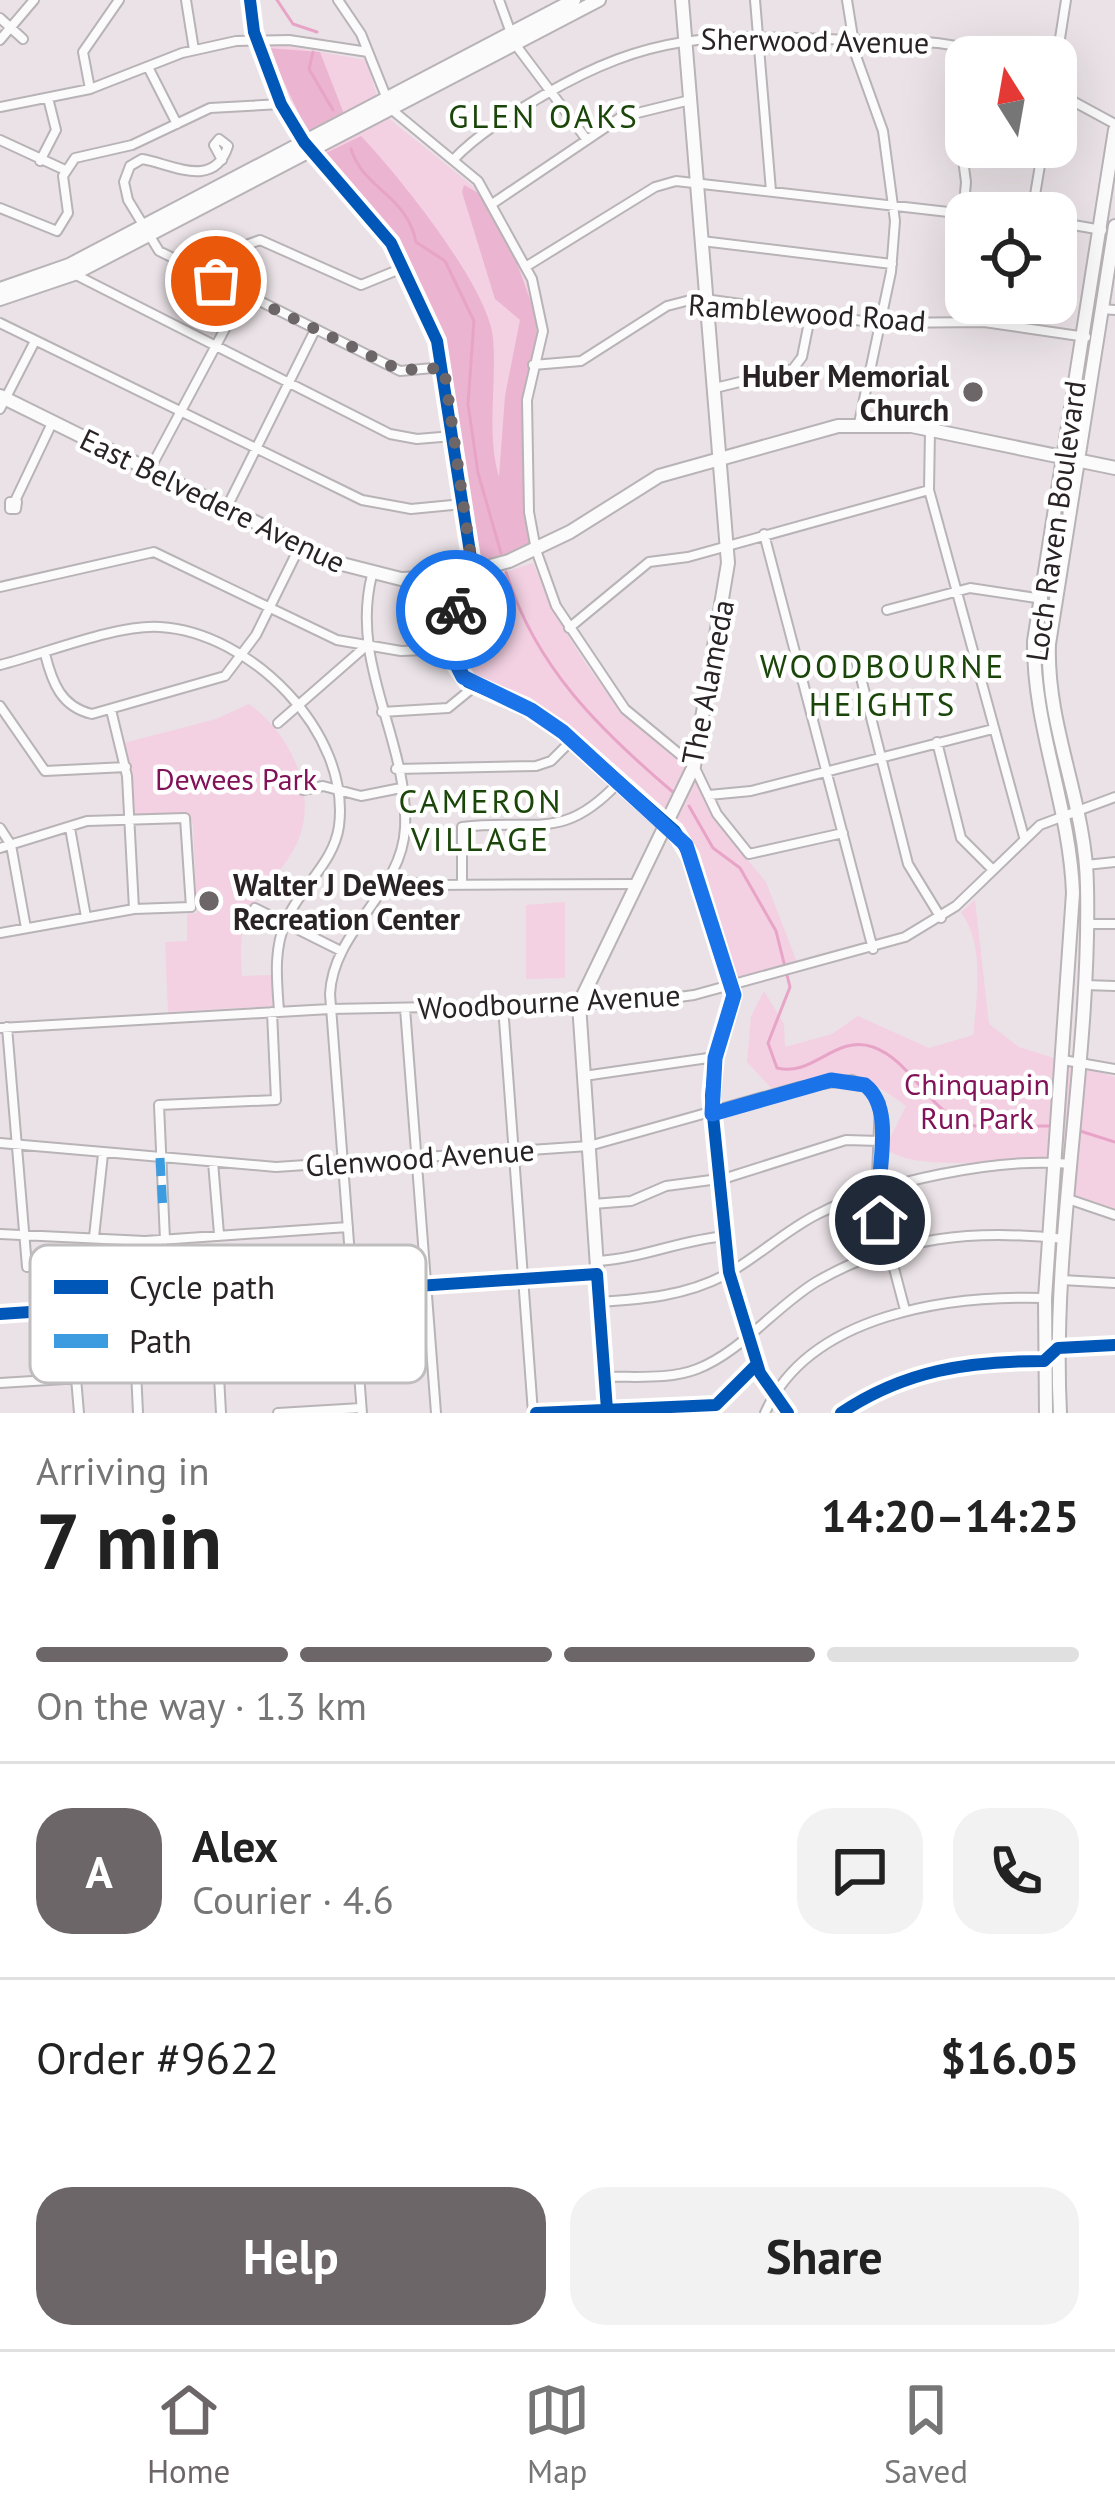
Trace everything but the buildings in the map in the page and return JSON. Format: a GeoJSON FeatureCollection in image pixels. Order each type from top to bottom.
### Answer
{"type":"FeatureCollection","features":[{"type":"Feature","properties":{"kind":"main road"},"geometry":{"type":"LineString","coordinates":[[0,289],[49,274],[144,231],[512,39],[599,0]]}},
{"type":"Feature","properties":{"kind":"main road","name":"The Alameda"},"geometry":{"type":"LineString","coordinates":[[607,1412],[580,1004],[694,766],[729,544],[686,100],[682,0]]}},
{"type":"Feature","properties":{"kind":"main road"},"geometry":{"type":"LineString","coordinates":[[512,39],[569,1]]}},
{"type":"Feature","properties":{"kind":"main road","name":"Loch Raven Boulevard"},"geometry":{"type":"LineString","coordinates":[[1070,459],[1080,337],[1115,127]]}},
{"type":"Feature","properties":{"kind":"main road"},"geometry":{"type":"LineString","coordinates":[[0,299],[74,274],[144,231]]}},
{"type":"Feature","properties":{"kind":"main road","name":"Loch Raven Boulevard"},"geometry":{"type":"LineString","coordinates":[[1070,1061],[1082,985],[1077,955],[1086,924],[1052,705],[1047,600],[1070,459],[1109,309],[1115,231]]}},
{"type":"Feature","properties":{"kind":"main road","name":"East Belvedere Avenue"},"geometry":{"type":"LineString","coordinates":[[2,402],[53,421],[300,545],[372,575],[417,580],[471,572],[536,550],[650,481],[722,456],[859,423],[930,430],[1115,468]]}},
{"type":"Feature","properties":{"kind":"main road","name":"Loch Raven Boulevard"},"geometry":{"type":"LineString","coordinates":[[1046,1413],[1049,1237],[1057,1145],[1067,1096],[1082,876],[1071,810]]}},
{"type":"Feature","properties":{"kind":"main road","name":"Loch Raven Boulevard"},"geometry":{"type":"LineString","coordinates":[[1060,1413],[1058,1348],[1071,1158],[1067,1096]]}},
{"type":"Feature","properties":{"kind":"street"},"geometry":{"type":"LineString","coordinates":[[0,40],[34,0]]}},
{"type":"Feature","properties":{"kind":"street"},"geometry":{"type":"LineString","coordinates":[[90,89],[83,52],[119,0]]}},
{"type":"Feature","properties":{"kind":"street"},"geometry":{"type":"LineString","coordinates":[[186,0],[194,50]]}},
{"type":"Feature","properties":{"kind":"street"},"geometry":{"type":"LineString","coordinates":[[250,0],[281,104],[308,146],[406,267],[432,325],[444,368],[471,572],[452,620],[449,649],[455,666],[475,686],[531,710],[572,740],[667,824],[691,856],[731,985],[731,1018],[715,1058],[712,1114],[729,1272],[746,1334],[773,1396],[788,1413]]}},
{"type":"Feature","properties":{"kind":"street"},"geometry":{"type":"LineString","coordinates":[[338,0],[368,52],[388,104],[454,159],[492,204],[527,266],[543,331],[533,365],[526,441],[536,550],[569,628],[625,709],[694,766],[729,831],[749,854],[843,833]]}},
{"type":"Feature","properties":{"kind":"street"},"geometry":{"type":"LineString","coordinates":[[499,0],[512,39],[554,89],[587,140]]}},
{"type":"Feature","properties":{"kind":"street"},"geometry":{"type":"LineString","coordinates":[[755,0],[771,190]]}},
{"type":"Feature","properties":{"kind":"street"},"geometry":{"type":"LineString","coordinates":[[848,0],[853,40],[884,130],[894,205],[892,264],[859,423]]}},
{"type":"Feature","properties":{"kind":"street"},"geometry":{"type":"LineString","coordinates":[[1060,36],[1066,0]]}},
{"type":"Feature","properties":{"kind":"street"},"geometry":{"type":"LineString","coordinates":[[0,18],[23,39]]}},
{"type":"Feature","properties":{"kind":"street","name":"Sherwood Avenue"},"geometry":{"type":"LineString","coordinates":[[454,159],[487,130],[554,89],[620,55],[682,38],[945,46]]}},
{"type":"Feature","properties":{"kind":"street"},"geometry":{"type":"LineString","coordinates":[[0,107],[90,89],[194,50],[259,39],[368,52]]}},
{"type":"Feature","properties":{"kind":"street"},"geometry":{"type":"LineString","coordinates":[[148,67],[177,124]]}},
{"type":"Feature","properties":{"kind":"street"},"geometry":{"type":"LineString","coordinates":[[40,161],[56,130],[48,98]]}},
{"type":"Feature","properties":{"kind":"street"},"geometry":{"type":"LineString","coordinates":[[492,204],[634,111],[686,100]]}},
{"type":"Feature","properties":{"kind":"street"},"geometry":{"type":"LineString","coordinates":[[0,208],[57,231],[68,217],[65,170],[78,157],[125,147],[224,105],[281,104]]}},
{"type":"Feature","properties":{"kind":"street"},"geometry":{"type":"LineString","coordinates":[[1077,104],[1115,127]]}},
{"type":"Feature","properties":{"kind":"street"},"geometry":{"type":"LineString","coordinates":[[0,140],[65,170]]}},
{"type":"Feature","properties":{"kind":"street"},"geometry":{"type":"LineString","coordinates":[[222,160],[188,173],[148,160],[133,163],[124,175],[124,189],[144,231],[166,256],[404,372],[444,368]]}},
{"type":"Feature","properties":{"kind":"street"},"geometry":{"type":"LineString","coordinates":[[527,266],[655,187],[694,181],[945,211]]}},
{"type":"Feature","properties":{"kind":"street"},"geometry":{"type":"LineString","coordinates":[[1077,226],[1115,231]]}},
{"type":"Feature","properties":{"kind":"street"},"geometry":{"type":"LineString","coordinates":[[216,281],[235,250],[260,240],[361,285],[406,267]]}},
{"type":"Feature","properties":{"kind":"street"},"geometry":{"type":"LineString","coordinates":[[700,241],[892,264]]}},
{"type":"Feature","properties":{"kind":"street"},"geometry":{"type":"LineString","coordinates":[[74,274],[215,349],[396,436],[454,435]]}},
{"type":"Feature","properties":{"kind":"street"},"geometry":{"type":"LineString","coordinates":[[149,470],[243,295]]}},
{"type":"Feature","properties":{"kind":"street","name":"Ramblewood Road"},"geometry":{"type":"LineString","coordinates":[[533,365],[581,361],[667,306],[706,299],[878,323],[952,320],[1098,338]]}},
{"type":"Feature","properties":{"kind":"street"},"geometry":{"type":"LineString","coordinates":[[715,388],[793,369],[802,357],[811,312]]}},
{"type":"Feature","properties":{"kind":"street"},"geometry":{"type":"LineString","coordinates":[[0,323],[369,502],[420,510],[463,504]]}},
{"type":"Feature","properties":{"kind":"street"},"geometry":{"type":"LineString","coordinates":[[226,508],[315,330]]}},
{"type":"Feature","properties":{"kind":"street"},"geometry":{"type":"LineString","coordinates":[[2,402],[35,341]]}},
{"type":"Feature","properties":{"kind":"street"},"geometry":{"type":"LineString","coordinates":[[15,501],[53,421]]}},
{"type":"Feature","properties":{"kind":"street"},"geometry":{"type":"LineString","coordinates":[[930,430],[925,458],[929,490],[1024,837]]}},
{"type":"Feature","properties":{"kind":"street"},"geometry":{"type":"LineString","coordinates":[[569,628],[653,560],[688,557],[929,490]]}},
{"type":"Feature","properties":{"kind":"street"},"geometry":{"type":"LineString","coordinates":[[764,534],[873,949]]}},
{"type":"Feature","properties":{"kind":"street"},"geometry":{"type":"LineString","coordinates":[[45,654],[67,702],[92,714],[216,682],[240,658],[300,545]]}},
{"type":"Feature","properties":{"kind":"street"},"geometry":{"type":"LineString","coordinates":[[0,587],[154,553],[324,635],[365,647],[449,649]]}},
{"type":"Feature","properties":{"kind":"street"},"geometry":{"type":"LineString","coordinates":[[349,1245],[330,1009],[332,976],[341,951],[389,877],[405,833],[401,788],[365,647],[364,605],[372,575]]}},
{"type":"Feature","properties":{"kind":"street"},"geometry":{"type":"LineString","coordinates":[[887,610],[981,589],[1047,600]]}},
{"type":"Feature","properties":{"kind":"street"},"geometry":{"type":"LineString","coordinates":[[0,665],[158,627],[185,632],[240,658],[302,703],[323,740],[339,816],[334,845],[286,920],[277,957],[276,1100],[159,1105],[165,1240]]}},
{"type":"Feature","properties":{"kind":"street"},"geometry":{"type":"LineString","coordinates":[[278,723],[365,647]]}},
{"type":"Feature","properties":{"kind":"street"},"geometry":{"type":"LineString","coordinates":[[857,662],[911,871],[941,918]]}},
{"type":"Feature","properties":{"kind":"street"},"geometry":{"type":"LineString","coordinates":[[382,712],[448,708],[475,686]]}},
{"type":"Feature","properties":{"kind":"street"},"geometry":{"type":"LineString","coordinates":[[0,706],[37,763],[53,774],[126,767]]}},
{"type":"Feature","properties":{"kind":"street"},"geometry":{"type":"LineString","coordinates":[[111,710],[126,767],[134,909]]}},
{"type":"Feature","properties":{"kind":"street"},"geometry":{"type":"LineString","coordinates":[[709,795],[752,791],[993,729]]}},
{"type":"Feature","properties":{"kind":"street"},"geometry":{"type":"LineString","coordinates":[[396,770],[536,766],[550,761],[572,740]]}},
{"type":"Feature","properties":{"kind":"street"},"geometry":{"type":"LineString","coordinates":[[937,742],[961,838],[992,869]]}},
{"type":"Feature","properties":{"kind":"street"},"geometry":{"type":"LineString","coordinates":[[462,884],[462,827],[573,822],[593,811],[620,782]]}},
{"type":"Feature","properties":{"kind":"street"},"geometry":{"type":"LineString","coordinates":[[303,790],[335,789],[361,796],[401,788]]}},
{"type":"Feature","properties":{"kind":"street","name":"Woodbourne Avenue"},"geometry":{"type":"LineString","coordinates":[[4,1028],[275,1011],[655,1002],[873,949],[941,918],[1024,837],[1071,810],[1115,797]]}},
{"type":"Feature","properties":{"kind":"street"},"geometry":{"type":"LineString","coordinates":[[0,848],[70,828],[131,819],[185,818],[191,907],[134,909],[0,933]]}},
{"type":"Feature","properties":{"kind":"street"},"geometry":{"type":"LineString","coordinates":[[0,828],[11,845],[26,928]]}},
{"type":"Feature","properties":{"kind":"street"},"geometry":{"type":"LineString","coordinates":[[70,828],[86,917]]}},
{"type":"Feature","properties":{"kind":"street"},"geometry":{"type":"LineString","coordinates":[[1082,876],[1115,862]]}},
{"type":"Feature","properties":{"kind":"street"},"geometry":{"type":"LineString","coordinates":[[389,877],[408,884],[620,881],[635,890]]}},
{"type":"Feature","properties":{"kind":"street"},"geometry":{"type":"LineString","coordinates":[[255,908],[341,951]]}},
{"type":"Feature","properties":{"kind":"street"},"geometry":{"type":"LineString","coordinates":[[1086,924],[1115,924]]}},
{"type":"Feature","properties":{"kind":"street"},"geometry":{"type":"LineString","coordinates":[[1082,985],[1115,986]]}},
{"type":"Feature","properties":{"kind":"street"},"geometry":{"type":"LineString","coordinates":[[503,1006],[534,1413],[607,1412]]}},
{"type":"Feature","properties":{"kind":"street"},"geometry":{"type":"LineString","coordinates":[[405,1008],[424,1245]]}},
{"type":"Feature","properties":{"kind":"street"},"geometry":{"type":"LineString","coordinates":[[4,1028],[27,1268]]}},
{"type":"Feature","properties":{"kind":"street"},"geometry":{"type":"LineString","coordinates":[[584,1076],[715,1058]]}},
{"type":"Feature","properties":{"kind":"street"},"geometry":{"type":"LineString","coordinates":[[1070,1061],[1115,1069]]}},
{"type":"Feature","properties":{"kind":"street","name":"Glenwood Avenue"},"geometry":{"type":"LineString","coordinates":[[0,1143],[276,1167],[589,1146],[831,1080],[852,1080],[874,1092],[881,1112],[880,1141]]}},
{"type":"Feature","properties":{"kind":"street"},"geometry":{"type":"LineString","coordinates":[[0,1092],[11,1092]]}},
{"type":"Feature","properties":{"kind":"street"},"geometry":{"type":"LineString","coordinates":[[593,1204],[631,1201],[666,1186],[719,1179],[846,1140],[880,1141],[876,1192],[905,1310]]}},
{"type":"Feature","properties":{"kind":"street"},"geometry":{"type":"LineString","coordinates":[[94,1237],[103,1154]]}},
{"type":"Feature","properties":{"kind":"street"},"geometry":{"type":"LineString","coordinates":[[599,1302],[668,1297],[729,1272],[787,1230],[876,1192],[962,1173],[1071,1158]]}},
{"type":"Feature","properties":{"kind":"street"},"geometry":{"type":"LineString","coordinates":[[213,1162],[219,1234]]}},
{"type":"Feature","properties":{"kind":"street"},"geometry":{"type":"LineString","coordinates":[[1068,1198],[1115,1215]]}},
{"type":"Feature","properties":{"kind":"street"},"geometry":{"type":"LineString","coordinates":[[0,1234],[165,1240],[348,1227]]}},
{"type":"Feature","properties":{"kind":"street"},"geometry":{"type":"LineString","coordinates":[[605,1377],[695,1370],[809,1286],[889,1249],[979,1232],[1065,1239]]}},
{"type":"Feature","properties":{"kind":"street"},"geometry":{"type":"LineString","coordinates":[[427,1287],[597,1267],[640,1258],[683,1241],[726,1236]]}},
{"type":"Feature","properties":{"kind":"street"},"geometry":{"type":"LineString","coordinates":[[426,1274],[436,1413]]}},
{"type":"Feature","properties":{"kind":"street"},"geometry":{"type":"LineString","coordinates":[[1062,1280],[1115,1283]]}},
{"type":"Feature","properties":{"kind":"street"},"geometry":{"type":"LineString","coordinates":[[765,1413],[773,1396],[836,1341],[905,1310],[973,1297],[1045,1298]]}},
{"type":"Feature","properties":{"kind":"street"},"geometry":{"type":"LineString","coordinates":[[0,1314],[30,1312]]}},
{"type":"Feature","properties":{"kind":"street"},"geometry":{"type":"LineString","coordinates":[[841,1413],[928,1371],[975,1362],[1044,1361],[1058,1348],[1115,1346]]}},
{"type":"Feature","properties":{"kind":"street"},"geometry":{"type":"LineString","coordinates":[[0,1383],[30,1381]]}},
{"type":"Feature","properties":{"kind":"street"},"geometry":{"type":"LineString","coordinates":[[76,1383],[79,1413]]}},
{"type":"Feature","properties":{"kind":"street"},"geometry":{"type":"LineString","coordinates":[[137,1383],[138,1413]]}},
{"type":"Feature","properties":{"kind":"street"},"geometry":{"type":"LineString","coordinates":[[219,1383],[221,1413]]}},
{"type":"Feature","properties":{"kind":"street"},"geometry":{"type":"LineString","coordinates":[[278,1413],[362,1410]]}},
{"type":"Feature","properties":{"kind":"green space"},"geometry":{"type":"Polygon","coordinates":[[[267,46],[366,60],[377,96],[308,133],[291,113],[267,46]]]}},
{"type":"Feature","properties":{"kind":"green space"},"geometry":{"type":"Polygon","coordinates":[[[387,117],[479,191],[532,293],[537,339],[522,413],[530,549],[459,433],[442,334],[426,294],[395,241],[323,151],[387,117]]]}},
{"type":"Feature","properties":{"kind":"green space"},"geometry":{"type":"Polygon","coordinates":[[[533,563],[562,625],[595,676],[635,722],[687,766],[665,817],[556,721],[470,679],[453,645],[474,582],[533,563]]]}},
{"type":"Feature","properties":{"kind":"green space","name":"Dewees Park"},"geometry":{"type":"Polygon","coordinates":[[[249,704],[288,747],[305,804],[297,843],[249,911],[242,934],[242,976],[273,975],[274,1006],[168,1012],[165,942],[187,941],[187,914],[197,913],[193,825],[185,814],[135,815],[124,743],[216,719],[249,704]]]}},
{"type":"Feature","properties":{"kind":"green space"},"geometry":{"type":"Polygon","coordinates":[[[697,778],[715,821],[766,882],[797,962],[736,979],[691,847],[674,826],[697,778]]]}},
{"type":"Feature","properties":{"kind":"green space","name":"Chinquapin Run Park"},"geometry":{"type":"Polygon","coordinates":[[[975,900],[989,1024],[1019,1047],[1115,1077],[1115,1209],[1074,1195],[1074,1160],[946,1163],[900,1156],[885,1148],[906,1106],[886,1092],[856,1077],[842,1076],[773,1090],[747,1062],[751,1016],[764,991],[784,1024],[785,1047],[832,1034],[858,1016],[929,1048],[973,1035],[976,955],[961,912],[975,900]]]}},
{"type":"Feature","properties":{"kind":"green space"},"geometry":{"type":"Polygon","coordinates":[[[565,902],[565,978],[526,979],[526,905],[565,902]]]}},
{"type":"Feature","properties":{"kind":"shaded area"},"geometry":{"type":"Polygon","coordinates":[[[268,48],[320,52],[344,114],[308,133],[268,48]]]}},
{"type":"Feature","properties":{"kind":"shaded area"},"geometry":{"type":"Polygon","coordinates":[[[361,136],[439,232],[487,316],[493,338],[493,443],[499,477],[505,396],[520,320],[495,299],[462,192],[464,185],[480,194],[514,255],[536,316],[537,336],[522,416],[530,549],[479,565],[442,334],[399,247],[324,154],[361,136]]]}},
{"type":"Feature","properties":{"kind":"waterway"},"geometry":{"type":"LineString","coordinates":[[277,0],[293,24],[317,32]]}},
{"type":"Feature","properties":{"kind":"waterway"},"geometry":{"type":"LineString","coordinates":[[313,52],[309,69],[333,110]]}},
{"type":"Feature","properties":{"kind":"waterway"},"geometry":{"type":"LineString","coordinates":[[351,149],[365,174],[404,213],[416,242],[445,261],[474,321],[468,404],[478,473],[501,553]]}},
{"type":"Feature","properties":{"kind":"waterway"},"geometry":{"type":"LineString","coordinates":[[506,572],[552,667],[596,720],[674,793]]}},
{"type":"Feature","properties":{"kind":"waterway"},"geometry":{"type":"LineString","coordinates":[[689,806],[713,848],[740,868],[776,931],[790,987],[768,1043],[777,1068],[802,1067],[847,1046],[873,1047],[888,1054],[959,1121],[984,1127],[1049,1126]]}},
{"type":"Feature","properties":{"kind":"waterway"},"geometry":{"type":"LineString","coordinates":[[1077,1130],[1115,1142]]}},
{"type":"Feature","properties":{"kind":"marked path"},"geometry":{"type":"LineString","coordinates":[[160,1158],[163,1211]]}},
{"type":"Feature","properties":{"kind":"cycle path"},"geometry":{"type":"LineString","coordinates":[[250,0],[254,32],[281,104],[304,142],[391,243],[437,341],[472,565],[449,630],[452,660],[468,682],[526,707],[563,732],[675,831],[690,856],[733,995],[715,1057],[711,1096],[729,1272],[760,1373],[788,1413]]}},
{"type":"Feature","properties":{"kind":"cycle path"},"geometry":{"type":"LineString","coordinates":[[426,1285],[597,1274],[607,1410]]}},
{"type":"Feature","properties":{"kind":"cycle path"},"geometry":{"type":"LineString","coordinates":[[0,1314],[30,1312]]}},
{"type":"Feature","properties":{"kind":"cycle path"},"geometry":{"type":"LineString","coordinates":[[841,1413],[889,1387],[938,1371],[1044,1361],[1058,1348],[1115,1345]]}},
{"type":"Feature","properties":{"kind":"cycle path"},"geometry":{"type":"LineString","coordinates":[[536,1413],[716,1405],[756,1365]]}},
{"type":"Feature","properties":{"kind":"way so far"},"geometry":{"type":"LineString","coordinates":[[216,281],[400,370],[417,373],[444,368],[472,565],[456,610]]}},
{"type":"Feature","properties":{"kind":"place","name":"Huber Memorial Church"},"geometry":{"type":"Point","coordinates":[973,392]}},
{"type":"Feature","properties":{"kind":"place","name":"Walter J DeWees Recreation Center"},"geometry":{"type":"Point","coordinates":[209,901]}},
{"type":"Feature","properties":{"kind":"district","name":"GLEN OAKS"},"geometry":{"type":"Point","coordinates":[544,115]}},
{"type":"Feature","properties":{"kind":"district","name":"WOODBOURNE HEIGHTS"},"geometry":{"type":"Point","coordinates":[883,684]}},
{"type":"Feature","properties":{"kind":"district","name":"CAMERON VILLAGE"},"geometry":{"type":"Point","coordinates":[481,819]}},
{"type":"Feature","properties":{"kind":"route"},"geometry":{"type":"LineString","coordinates":[[456,610],[449,649],[463,677],[531,710],[563,732],[686,845],[734,995],[731,1018],[715,1058],[712,1114],[831,1080],[865,1085],[877,1098],[881,1112],[876,1182],[880,1220]]}}]}
